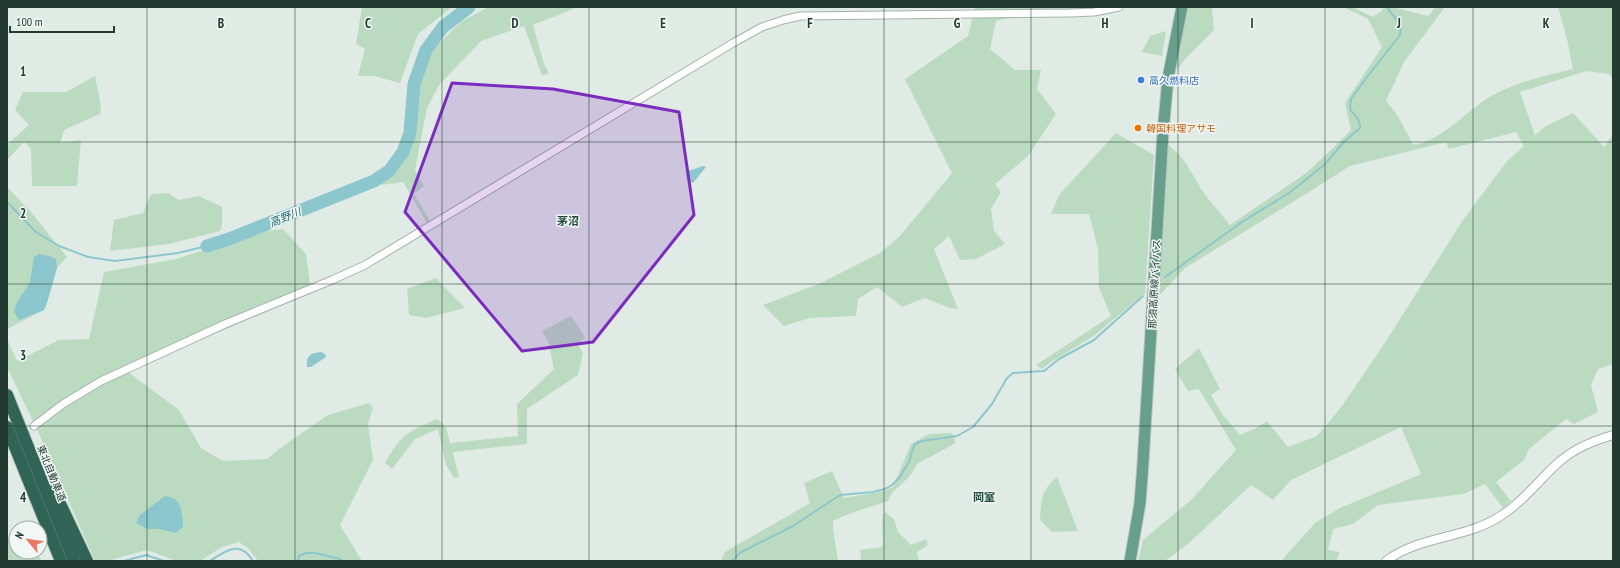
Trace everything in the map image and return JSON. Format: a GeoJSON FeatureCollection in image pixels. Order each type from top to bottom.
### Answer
{"type":"FeatureCollection","features":[{"type":"Feature","properties":{"kind":"highway","name":"東北自動車道"},"geometry":{"type":"LineString","coordinates":[[7,395],[74,561]]}},
{"type":"Feature","properties":{"kind":"highway"},"geometry":{"type":"LineString","coordinates":[[13,410],[55,492],[87,561]]}},
{"type":"Feature","properties":{"kind":"highway"},"geometry":{"type":"LineString","coordinates":[[7,426],[61,561]]}},
{"type":"Feature","properties":{"kind":"main road","name":"那須高原線バイパス"},"geometry":{"type":"LineString","coordinates":[[1130,561],[1140,503],[1144,463],[1159,196],[1168,78],[1182,7]]}},
{"type":"Feature","properties":{"kind":"street"},"geometry":{"type":"LineString","coordinates":[[34,426],[62,404],[101,381],[225,324],[332,280],[383,255],[666,83],[762,27],[800,16],[939,16],[965,14],[1070,13],[1119,7]]}},
{"type":"Feature","properties":{"kind":"street"},"geometry":{"type":"LineString","coordinates":[[1386,561],[1408,548],[1472,529],[1499,517],[1521,500],[1559,462],[1570,454],[1592,442],[1613,435]]}},
{"type":"Feature","properties":{"kind":"highlighted area"},"geometry":{"type":"Polygon","coordinates":[[[452,83],[553,89],[679,112],[694,215],[593,342],[522,351],[405,212],[452,83]]]}},
{"type":"Feature","properties":{"kind":"green space"},"geometry":{"type":"Polygon","coordinates":[[[362,7],[452,7],[418,34],[400,83],[374,76],[358,76],[365,49],[356,44],[362,7]]]}},
{"type":"Feature","properties":{"kind":"green space"},"geometry":{"type":"Polygon","coordinates":[[[489,7],[578,7],[533,25],[544,64],[549,74],[542,75],[524,26],[481,41],[439,85],[427,108],[415,170],[424,186],[414,194],[431,223],[428,225],[403,182],[382,185],[381,180],[390,174],[401,161],[414,132],[416,89],[431,51],[462,21],[489,7]]]}},
{"type":"Feature","properties":{"kind":"green space"},"geometry":{"type":"Polygon","coordinates":[[[943,7],[1103,7],[1092,9],[1041,11],[996,21],[990,49],[1015,70],[1041,70],[1037,89],[1056,114],[1028,156],[995,184],[1001,192],[991,209],[994,231],[1005,244],[976,259],[960,260],[949,236],[934,249],[958,309],[950,308],[925,298],[902,307],[877,287],[858,299],[856,316],[810,318],[784,326],[763,305],[821,283],[880,253],[900,236],[952,173],[905,79],[968,36],[975,8],[943,7]]]}},
{"type":"Feature","properties":{"kind":"green space"},"geometry":{"type":"Polygon","coordinates":[[[1189,7],[1212,7],[1214,30],[1185,59],[1177,70],[1179,48],[1189,7]]]}},
{"type":"Feature","properties":{"kind":"green space"},"geometry":{"type":"Polygon","coordinates":[[[1343,7],[1355,7],[1356,9],[1373,17],[1383,10],[1383,7],[1396,7],[1428,16],[1436,7],[1445,7],[1404,62],[1386,101],[1398,116],[1413,145],[1435,137],[1497,93],[1544,76],[1573,69],[1567,39],[1558,7],[1613,7],[1613,79],[1609,74],[1586,71],[1520,92],[1535,135],[1546,126],[1573,113],[1604,147],[1613,134],[1613,364],[1598,369],[1591,385],[1598,412],[1574,424],[1566,419],[1529,449],[1524,460],[1496,482],[1511,501],[1503,508],[1485,484],[1463,494],[1378,505],[1353,524],[1333,529],[1328,550],[1340,552],[1336,561],[1281,561],[1315,523],[1340,508],[1421,474],[1401,427],[1291,480],[1273,500],[1251,485],[1188,544],[1165,561],[1138,561],[1143,540],[1191,500],[1236,450],[1199,389],[1188,391],[1175,369],[1199,348],[1220,389],[1211,395],[1222,414],[1240,435],[1267,421],[1288,447],[1317,436],[1342,406],[1384,344],[1463,220],[1507,161],[1524,146],[1516,132],[1449,149],[1446,142],[1350,166],[1185,268],[1158,297],[1167,144],[1185,162],[1206,196],[1230,225],[1306,173],[1351,130],[1345,103],[1382,47],[1368,19],[1343,7]]]}},
{"type":"Feature","properties":{"kind":"green space"},"geometry":{"type":"Polygon","coordinates":[[[1166,31],[1162,56],[1142,52],[1150,36],[1166,31]]]}},
{"type":"Feature","properties":{"kind":"green space"},"geometry":{"type":"Polygon","coordinates":[[[95,76],[101,106],[100,114],[64,130],[60,143],[81,140],[77,186],[32,186],[31,148],[24,142],[7,160],[7,145],[29,125],[15,110],[23,92],[66,92],[95,76]]]}},
{"type":"Feature","properties":{"kind":"green space"},"geometry":{"type":"Polygon","coordinates":[[[1116,133],[1154,155],[1145,293],[1095,335],[1042,369],[1036,365],[1111,316],[1099,288],[1098,249],[1089,214],[1051,214],[1059,195],[1116,133]]]}},
{"type":"Feature","properties":{"kind":"green space"},"geometry":{"type":"Polygon","coordinates":[[[7,187],[31,212],[67,257],[57,268],[44,310],[7,329],[7,187]]]}},
{"type":"Feature","properties":{"kind":"green space"},"geometry":{"type":"Polygon","coordinates":[[[168,193],[179,200],[199,196],[222,207],[222,225],[220,231],[169,244],[110,251],[114,220],[143,213],[151,194],[168,193]]]}},
{"type":"Feature","properties":{"kind":"green space"},"geometry":{"type":"Polygon","coordinates":[[[283,229],[306,254],[311,292],[128,372],[179,410],[201,448],[223,461],[267,459],[328,415],[369,403],[373,408],[368,424],[373,460],[340,525],[362,561],[258,561],[248,548],[239,542],[222,547],[200,561],[176,561],[147,550],[107,561],[95,561],[40,436],[7,367],[7,339],[17,361],[59,340],[89,339],[104,272],[176,259],[259,232],[283,229]]]}},
{"type":"Feature","properties":{"kind":"green space"},"geometry":{"type":"Polygon","coordinates":[[[436,278],[465,308],[426,318],[409,315],[407,289],[436,278]]]}},
{"type":"Feature","properties":{"kind":"green space"},"geometry":{"type":"Polygon","coordinates":[[[571,316],[585,337],[578,344],[583,354],[578,375],[527,409],[527,444],[453,452],[459,477],[454,478],[446,465],[438,429],[415,439],[392,469],[385,463],[396,446],[406,435],[437,419],[446,427],[450,443],[518,436],[517,404],[554,369],[548,341],[542,331],[571,316]]]}},
{"type":"Feature","properties":{"kind":"green space"},"geometry":{"type":"Polygon","coordinates":[[[952,433],[956,443],[917,464],[910,476],[892,493],[888,501],[851,513],[833,521],[838,561],[721,561],[725,552],[810,503],[804,483],[832,471],[844,498],[880,492],[893,487],[911,444],[929,434],[952,433]]]}},
{"type":"Feature","properties":{"kind":"green space"},"geometry":{"type":"Polygon","coordinates":[[[1057,477],[1078,531],[1052,532],[1040,520],[1043,496],[1045,491],[1057,477]]]}},
{"type":"Feature","properties":{"kind":"green space"},"geometry":{"type":"Polygon","coordinates":[[[884,511],[894,519],[898,532],[911,545],[926,539],[928,545],[917,552],[919,561],[861,561],[860,550],[882,547],[882,523],[884,511]]]}},
{"type":"Feature","properties":{"kind":"green space"},"geometry":{"type":"Polygon","coordinates":[[[7,540],[8,560],[41,561],[7,561],[7,540]]]}},
{"type":"Feature","properties":{"kind":"water"},"geometry":{"type":"Polygon","coordinates":[[[703,166],[706,167],[693,183],[689,182],[686,176],[688,171],[703,166]]]}},
{"type":"Feature","properties":{"kind":"water"},"geometry":{"type":"Polygon","coordinates":[[[39,254],[56,259],[57,268],[46,306],[44,310],[19,320],[14,312],[16,304],[30,282],[34,257],[39,254]]]}},
{"type":"Feature","properties":{"kind":"water"},"geometry":{"type":"Polygon","coordinates":[[[321,352],[325,354],[326,357],[311,367],[307,367],[308,357],[314,353],[321,352]]]}},
{"type":"Feature","properties":{"kind":"water"},"geometry":{"type":"Polygon","coordinates":[[[165,496],[171,497],[178,503],[182,512],[183,527],[176,533],[159,529],[148,529],[136,523],[139,516],[165,496]]]}},
{"type":"Feature","properties":{"kind":"waterway","name":"高野川"},"geometry":{"type":"LineString","coordinates":[[207,246],[229,239],[374,181],[389,171],[403,152],[410,133],[414,84],[426,50],[443,27],[469,7]]}},
{"type":"Feature","properties":{"kind":"waterway"},"geometry":{"type":"LineString","coordinates":[[1165,277],[1242,222],[1289,193],[1324,165],[1344,142],[1360,128],[1358,120],[1350,109],[1351,99],[1400,35],[1401,25],[1388,9],[1389,7]]}},
{"type":"Feature","properties":{"kind":"waterway","name":"高野川"},"geometry":{"type":"LineString","coordinates":[[7,202],[36,232],[59,246],[88,257],[115,261],[178,253],[207,246]]}},
{"type":"Feature","properties":{"kind":"waterway"},"geometry":{"type":"LineString","coordinates":[[732,561],[741,552],[793,526],[840,495],[873,492],[885,489],[892,485],[899,478],[909,462],[915,444],[922,441],[957,436],[973,427],[992,404],[1007,378],[1013,373],[1044,371],[1059,359],[1094,340],[1143,296]]}},
{"type":"Feature","properties":{"kind":"waterway"},"geometry":{"type":"LineString","coordinates":[[210,561],[222,553],[233,549],[243,551],[253,561]]}},
{"type":"Feature","properties":{"kind":"waterway"},"geometry":{"type":"LineString","coordinates":[[298,561],[299,556],[306,553],[315,553],[343,561]]}},
{"type":"Feature","properties":{"kind":"waterway"},"geometry":{"type":"LineString","coordinates":[[124,561],[146,555],[164,561]]}},
{"type":"Feature","properties":{"kind":"tunnel"},"geometry":{"type":"LineString","coordinates":[[7,448],[34,426]]}},
{"type":"Feature","properties":{"kind":"place","name":"高久燃料店"},"geometry":{"type":"Point","coordinates":[1141,80]}},
{"type":"Feature","properties":{"kind":"place","name":"韓国料理アサモ"},"geometry":{"type":"Point","coordinates":[1138,128]}},
{"type":"Feature","properties":{"kind":"district","name":"茅沼"},"geometry":{"type":"Point","coordinates":[568,221]}},
{"type":"Feature","properties":{"kind":"district","name":"岡室"},"geometry":{"type":"Point","coordinates":[984,497]}}]}
